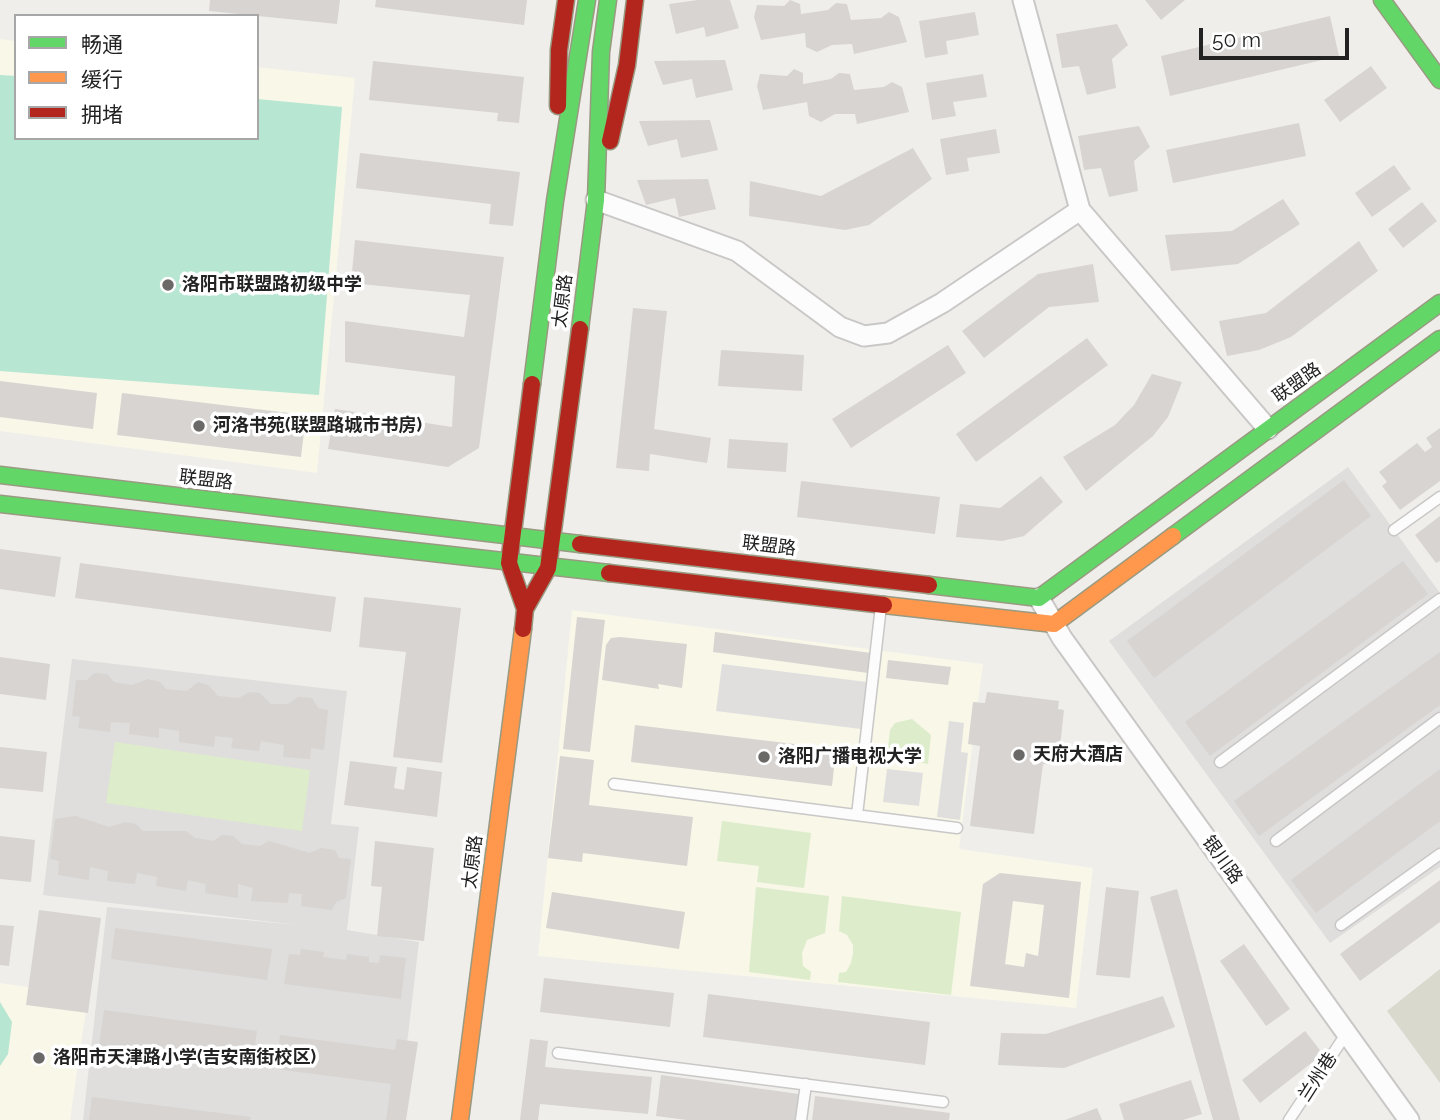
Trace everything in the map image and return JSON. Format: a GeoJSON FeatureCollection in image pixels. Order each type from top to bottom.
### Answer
{"type":"FeatureCollection","features":[{"type":"Feature","properties":{"kind":"main road","name":"太原路"},"geometry":{"type":"LineString","coordinates":[[555,201],[559,50],[566,0]]}},
{"type":"Feature","properties":{"kind":"main road","name":"太原路"},"geometry":{"type":"LineString","coordinates":[[525,609],[509,563],[555,201],[587,0]]}},
{"type":"Feature","properties":{"kind":"main road","name":"太原路"},"geometry":{"type":"LineString","coordinates":[[460,1120],[525,609],[548,568],[553,540],[596,201],[601,52],[608,0]]}},
{"type":"Feature","properties":{"kind":"main road","name":"太原路"},"geometry":{"type":"LineString","coordinates":[[596,201],[627,65],[635,0]]}},
{"type":"Feature","properties":{"kind":"main road"},"geometry":{"type":"LineString","coordinates":[[1382,0],[1440,80]]}},
{"type":"Feature","properties":{"kind":"main road","name":"联盟路"},"geometry":{"type":"LineString","coordinates":[[0,475],[1039,598],[1440,303]]}},
{"type":"Feature","properties":{"kind":"main road"},"geometry":{"type":"LineString","coordinates":[[0,504],[1054,624],[1440,340]]}},
{"type":"Feature","properties":{"kind":"street"},"geometry":{"type":"LineString","coordinates":[[1023,0],[1080,210],[1268,429]]}},
{"type":"Feature","properties":{"kind":"street"},"geometry":{"type":"LineString","coordinates":[[596,201],[737,251],[840,327],[864,336],[888,333],[942,303],[1080,210]]}},
{"type":"Feature","properties":{"kind":"street","name":"银川路"},"geometry":{"type":"LineString","coordinates":[[1039,598],[1054,624],[1409,1120]]}},
{"type":"Feature","properties":{"kind":"lane"},"geometry":{"type":"LineString","coordinates":[[1394,530],[1440,497]]}},
{"type":"Feature","properties":{"kind":"lane"},"geometry":{"type":"LineString","coordinates":[[1220,762],[1440,599]]}},
{"type":"Feature","properties":{"kind":"lane"},"geometry":{"type":"LineString","coordinates":[[857,815],[880,606]]}},
{"type":"Feature","properties":{"kind":"lane"},"geometry":{"type":"LineString","coordinates":[[1276,841],[1440,718]]}},
{"type":"Feature","properties":{"kind":"lane"},"geometry":{"type":"LineString","coordinates":[[614,784],[957,828]]}},
{"type":"Feature","properties":{"kind":"lane"},"geometry":{"type":"LineString","coordinates":[[1341,925],[1440,854]]}},
{"type":"Feature","properties":{"kind":"lane","name":"兰州巷"},"geometry":{"type":"LineString","coordinates":[[1289,1120],[1346,1034]]}},
{"type":"Feature","properties":{"kind":"lane"},"geometry":{"type":"LineString","coordinates":[[558,1052],[943,1102]]}},
{"type":"Feature","properties":{"kind":"lane"},"geometry":{"type":"LineString","coordinates":[[801,1120],[806,1084]]}},
{"type":"Feature","properties":{"kind":"shaded area","name":"洛阳市联盟路初级中学"},"geometry":{"type":"Polygon","coordinates":[[[0,39],[14,41],[14,140],[259,140],[259,67],[355,78],[317,473],[0,431],[0,39]]]}},
{"type":"Feature","properties":{"kind":"shaded area"},"geometry":{"type":"Polygon","coordinates":[[[1348,467],[1440,593],[1440,867],[1330,943],[1109,641],[1348,467]]]}},
{"type":"Feature","properties":{"kind":"shaded area","name":"洛阳广播电视大学"},"geometry":{"type":"Polygon","coordinates":[[[572,610],[983,664],[959,849],[1093,868],[1076,1008],[538,956],[572,610]]]}},
{"type":"Feature","properties":{"kind":"shaded area"},"geometry":{"type":"Polygon","coordinates":[[[72,659],[347,691],[331,824],[359,827],[347,930],[419,942],[398,1120],[83,1120],[107,907],[298,925],[43,895],[72,659]]]}},
{"type":"Feature","properties":{"kind":"shaded area"},"geometry":{"type":"Polygon","coordinates":[[[722,664],[867,682],[861,729],[716,711],[722,664]]]}},
{"type":"Feature","properties":{"kind":"shaded area"},"geometry":{"type":"Polygon","coordinates":[[[949,721],[964,723],[961,752],[968,753],[960,820],[937,817],[949,721]]]}},
{"type":"Feature","properties":{"kind":"shaded area"},"geometry":{"type":"Polygon","coordinates":[[[887,769],[923,773],[919,806],[883,802],[887,769]]]}},
{"type":"Feature","properties":{"kind":"shaded area"},"geometry":{"type":"Polygon","coordinates":[[[1440,969],[1440,1083],[1387,1011],[1440,969]]]}},
{"type":"Feature","properties":{"kind":"shaded area","name":"洛阳市天津路小学(吉安南街校区)"},"geometry":{"type":"Polygon","coordinates":[[[0,983],[88,996],[70,1120],[0,1120],[0,983]]]}},
{"type":"Feature","properties":{"kind":"green space","name":"洛阳市联盟路初级中学"},"geometry":{"type":"Polygon","coordinates":[[[0,75],[14,76],[14,140],[259,140],[259,99],[342,107],[319,395],[0,371],[0,75]]]}},
{"type":"Feature","properties":{"kind":"green space"},"geometry":{"type":"Polygon","coordinates":[[[912,719],[931,735],[928,764],[887,757],[890,730],[895,723],[912,719]]]}},
{"type":"Feature","properties":{"kind":"green space"},"geometry":{"type":"Polygon","coordinates":[[[115,742],[310,770],[302,831],[106,803],[115,742]]]}},
{"type":"Feature","properties":{"kind":"green space"},"geometry":{"type":"Polygon","coordinates":[[[722,821],[811,833],[804,888],[757,882],[759,866],[717,861],[722,821]]]}},
{"type":"Feature","properties":{"kind":"green space"},"geometry":{"type":"Polygon","coordinates":[[[756,887],[829,896],[825,933],[807,940],[802,953],[803,966],[811,972],[810,980],[749,972],[756,887]]]}},
{"type":"Feature","properties":{"kind":"green space"},"geometry":{"type":"Polygon","coordinates":[[[842,896],[961,912],[951,995],[838,982],[839,973],[846,972],[853,953],[853,945],[847,935],[839,931],[842,896]]]}},
{"type":"Feature","properties":{"kind":"green space"},"geometry":{"type":"Polygon","coordinates":[[[0,1002],[12,1022],[8,1054],[0,1066],[0,1002]]]}},
{"type":"Feature","properties":{"kind":"building"},"geometry":{"type":"Polygon","coordinates":[[[210,0],[340,0],[337,24],[209,11],[210,0]]]}},
{"type":"Feature","properties":{"kind":"building"},"geometry":{"type":"Polygon","coordinates":[[[376,0],[527,0],[524,25],[375,7],[376,0]]]}},
{"type":"Feature","properties":{"kind":"building"},"geometry":{"type":"Polygon","coordinates":[[[730,0],[739,28],[706,37],[704,27],[676,34],[669,4],[730,0]]]}},
{"type":"Feature","properties":{"kind":"building"},"geometry":{"type":"Polygon","coordinates":[[[790,0],[800,4],[801,14],[828,10],[836,3],[847,4],[851,20],[881,18],[889,12],[899,17],[907,42],[854,54],[852,44],[832,45],[817,52],[806,47],[805,33],[761,40],[754,17],[757,5],[784,6],[790,0]]]}},
{"type":"Feature","properties":{"kind":"building"},"geometry":{"type":"Polygon","coordinates":[[[1145,0],[1185,0],[1161,20],[1145,0]]]}},
{"type":"Feature","properties":{"kind":"building"},"geometry":{"type":"Polygon","coordinates":[[[975,12],[979,35],[946,41],[948,54],[925,58],[919,21],[975,12]]]}},
{"type":"Feature","properties":{"kind":"building"},"geometry":{"type":"Polygon","coordinates":[[[1330,16],[1339,56],[1170,96],[1161,56],[1330,16]]]}},
{"type":"Feature","properties":{"kind":"building"},"geometry":{"type":"Polygon","coordinates":[[[1117,24],[1128,45],[1112,59],[1116,88],[1087,95],[1079,66],[1062,68],[1056,34],[1117,24]]]}},
{"type":"Feature","properties":{"kind":"building"},"geometry":{"type":"Polygon","coordinates":[[[725,60],[733,90],[696,98],[692,79],[663,85],[654,61],[725,60]]]}},
{"type":"Feature","properties":{"kind":"building"},"geometry":{"type":"Polygon","coordinates":[[[373,61],[524,77],[519,123],[497,121],[498,113],[369,100],[373,61]]]}},
{"type":"Feature","properties":{"kind":"building"},"geometry":{"type":"Polygon","coordinates":[[[1371,66],[1387,88],[1340,122],[1324,100],[1371,66]]]}},
{"type":"Feature","properties":{"kind":"building"},"geometry":{"type":"Polygon","coordinates":[[[794,69],[803,73],[803,84],[831,79],[839,73],[850,74],[854,90],[884,87],[892,82],[902,87],[909,112],[857,124],[855,114],[835,114],[821,122],[809,116],[807,102],[763,110],[757,86],[760,74],[787,76],[794,69]]]}},
{"type":"Feature","properties":{"kind":"building"},"geometry":{"type":"Polygon","coordinates":[[[983,74],[987,97],[953,102],[956,116],[932,120],[926,83],[983,74]]]}},
{"type":"Feature","properties":{"kind":"building"},"geometry":{"type":"Polygon","coordinates":[[[710,120],[718,150],[681,158],[677,139],[648,146],[639,121],[710,120]]]}},
{"type":"Feature","properties":{"kind":"building"},"geometry":{"type":"Polygon","coordinates":[[[1299,123],[1306,156],[1173,183],[1166,150],[1299,123]]]}},
{"type":"Feature","properties":{"kind":"building"},"geometry":{"type":"Polygon","coordinates":[[[1139,126],[1150,147],[1134,161],[1138,191],[1109,197],[1101,168],[1084,170],[1078,136],[1139,126]]]}},
{"type":"Feature","properties":{"kind":"building"},"geometry":{"type":"Polygon","coordinates":[[[996,129],[1000,153],[967,158],[969,171],[946,175],[940,139],[996,129]]]}},
{"type":"Feature","properties":{"kind":"building"},"geometry":{"type":"Polygon","coordinates":[[[913,148],[932,179],[869,225],[845,230],[749,216],[750,181],[821,196],[913,148]]]}},
{"type":"Feature","properties":{"kind":"building"},"geometry":{"type":"Polygon","coordinates":[[[360,153],[520,172],[513,226],[489,224],[491,204],[356,188],[360,153]]]}},
{"type":"Feature","properties":{"kind":"building"},"geometry":{"type":"Polygon","coordinates":[[[1394,165],[1411,189],[1372,217],[1355,193],[1394,165]]]}},
{"type":"Feature","properties":{"kind":"building"},"geometry":{"type":"Polygon","coordinates":[[[708,179],[716,209],[679,217],[675,198],[646,205],[637,180],[708,179]]]}},
{"type":"Feature","properties":{"kind":"building"},"geometry":{"type":"Polygon","coordinates":[[[1283,199],[1300,224],[1238,264],[1171,271],[1165,235],[1232,231],[1283,199]]]}},
{"type":"Feature","properties":{"kind":"building"},"geometry":{"type":"Polygon","coordinates":[[[1422,202],[1437,221],[1403,248],[1388,229],[1422,202]]]}},
{"type":"Feature","properties":{"kind":"building"},"geometry":{"type":"Polygon","coordinates":[[[355,240],[504,257],[479,448],[448,467],[328,449],[335,409],[452,427],[455,376],[345,362],[345,321],[464,337],[470,295],[351,283],[355,240]]]}},
{"type":"Feature","properties":{"kind":"building"},"geometry":{"type":"Polygon","coordinates":[[[1359,241],[1378,271],[1291,337],[1259,350],[1227,356],[1219,321],[1266,313],[1359,241]]]}},
{"type":"Feature","properties":{"kind":"building"},"geometry":{"type":"Polygon","coordinates":[[[1093,264],[1099,302],[1049,307],[984,358],[962,331],[1038,274],[1093,264]]]}},
{"type":"Feature","properties":{"kind":"building"},"geometry":{"type":"Polygon","coordinates":[[[633,308],[667,311],[654,429],[711,438],[707,463],[650,454],[649,471],[616,468],[633,308]]]}},
{"type":"Feature","properties":{"kind":"building"},"geometry":{"type":"Polygon","coordinates":[[[1087,338],[1108,365],[976,462],[956,434],[1087,338]]]}},
{"type":"Feature","properties":{"kind":"building"},"geometry":{"type":"Polygon","coordinates":[[[948,345],[966,373],[851,448],[832,419],[948,345]]]}},
{"type":"Feature","properties":{"kind":"building"},"geometry":{"type":"Polygon","coordinates":[[[721,350],[804,355],[802,391],[718,386],[721,350]]]}},
{"type":"Feature","properties":{"kind":"building"},"geometry":{"type":"Polygon","coordinates":[[[1152,374],[1182,382],[1168,417],[1153,436],[1086,491],[1063,457],[1115,425],[1134,405],[1152,374]]]}},
{"type":"Feature","properties":{"kind":"building"},"geometry":{"type":"Polygon","coordinates":[[[0,381],[97,393],[93,429],[0,417],[0,381]]]}},
{"type":"Feature","properties":{"kind":"building"},"geometry":{"type":"Polygon","coordinates":[[[122,393],[306,415],[301,457],[117,435],[122,393]]]}},
{"type":"Feature","properties":{"kind":"building"},"geometry":{"type":"Polygon","coordinates":[[[1440,428],[1440,481],[1400,510],[1382,486],[1387,482],[1379,472],[1417,443],[1425,452],[1432,447],[1426,438],[1440,428]]]}},
{"type":"Feature","properties":{"kind":"building"},"geometry":{"type":"Polygon","coordinates":[[[729,439],[788,443],[786,472],[727,468],[729,439]]]}},
{"type":"Feature","properties":{"kind":"building"},"geometry":{"type":"Polygon","coordinates":[[[1041,476],[1063,502],[1024,536],[1002,541],[956,537],[960,504],[1000,508],[1041,476]]]}},
{"type":"Feature","properties":{"kind":"building"},"geometry":{"type":"Polygon","coordinates":[[[1344,480],[1371,516],[1154,678],[1127,641],[1344,480]]]}},
{"type":"Feature","properties":{"kind":"building"},"geometry":{"type":"Polygon","coordinates":[[[801,481],[940,497],[935,534],[797,517],[801,481]]]}},
{"type":"Feature","properties":{"kind":"building"},"geometry":{"type":"Polygon","coordinates":[[[1440,516],[1440,561],[1436,563],[1415,535],[1440,516]]]}},
{"type":"Feature","properties":{"kind":"building"},"geometry":{"type":"Polygon","coordinates":[[[0,549],[61,557],[55,597],[0,589],[0,549]]]}},
{"type":"Feature","properties":{"kind":"building"},"geometry":{"type":"Polygon","coordinates":[[[1403,561],[1428,594],[1210,756],[1185,722],[1403,561]]]}},
{"type":"Feature","properties":{"kind":"building"},"geometry":{"type":"Polygon","coordinates":[[[80,563],[336,597],[331,632],[75,598],[80,563]]]}},
{"type":"Feature","properties":{"kind":"building"},"geometry":{"type":"Polygon","coordinates":[[[364,597],[461,608],[442,763],[393,757],[406,652],[359,647],[364,597]]]}},
{"type":"Feature","properties":{"kind":"building"},"geometry":{"type":"Polygon","coordinates":[[[577,617],[605,620],[590,752],[563,749],[577,617]]]}},
{"type":"Feature","properties":{"kind":"building"},"geometry":{"type":"Polygon","coordinates":[[[715,632],[871,653],[868,673],[713,652],[715,632]]]}},
{"type":"Feature","properties":{"kind":"building"},"geometry":{"type":"Polygon","coordinates":[[[611,638],[687,644],[682,688],[658,684],[659,689],[602,680],[606,645],[611,638]]]}},
{"type":"Feature","properties":{"kind":"building"},"geometry":{"type":"Polygon","coordinates":[[[1440,652],[1440,705],[1259,836],[1234,801],[1440,652]]]}},
{"type":"Feature","properties":{"kind":"building"},"geometry":{"type":"Polygon","coordinates":[[[0,657],[50,664],[46,700],[0,694],[0,657]]]}},
{"type":"Feature","properties":{"kind":"building"},"geometry":{"type":"Polygon","coordinates":[[[888,660],[951,667],[948,685],[886,678],[888,660]]]}},
{"type":"Feature","properties":{"kind":"building"},"geometry":{"type":"Polygon","coordinates":[[[94,673],[107,674],[114,682],[132,685],[148,679],[160,682],[166,689],[187,691],[198,682],[208,685],[218,696],[239,698],[249,692],[260,693],[271,704],[288,704],[298,697],[312,698],[318,708],[328,710],[324,750],[311,748],[310,759],[283,757],[284,745],[261,741],[259,751],[231,748],[233,738],[215,736],[214,747],[179,742],[179,731],[159,728],[159,738],[129,734],[130,723],[111,722],[110,732],[78,728],[80,717],[72,716],[76,680],[87,680],[94,673]]]}},
{"type":"Feature","properties":{"kind":"building","name":"天府大酒店"},"geometry":{"type":"Polygon","coordinates":[[[987,692],[1059,701],[1058,709],[1064,710],[1058,765],[1043,764],[1034,834],[970,826],[980,746],[968,744],[973,702],[985,703],[987,692]]]}},
{"type":"Feature","properties":{"kind":"building"},"geometry":{"type":"Polygon","coordinates":[[[635,725],[836,749],[832,786],[631,762],[635,725]]]}},
{"type":"Feature","properties":{"kind":"building"},"geometry":{"type":"Polygon","coordinates":[[[0,747],[47,752],[43,792],[0,788],[0,747]]]}},
{"type":"Feature","properties":{"kind":"building"},"geometry":{"type":"Polygon","coordinates":[[[560,756],[594,760],[589,805],[693,817],[687,866],[583,853],[582,862],[548,858],[560,756]]]}},
{"type":"Feature","properties":{"kind":"building"},"geometry":{"type":"Polygon","coordinates":[[[350,761],[397,767],[394,788],[404,790],[407,767],[442,772],[437,817],[344,805],[350,761]]]}},
{"type":"Feature","properties":{"kind":"building"},"geometry":{"type":"Polygon","coordinates":[[[1440,769],[1440,821],[1316,913],[1291,880],[1440,769]]]}},
{"type":"Feature","properties":{"kind":"building"},"geometry":{"type":"Polygon","coordinates":[[[76,816],[109,827],[126,822],[136,824],[143,831],[186,831],[195,838],[214,841],[222,835],[233,836],[242,844],[260,846],[269,841],[310,853],[321,848],[335,850],[339,858],[351,859],[346,898],[336,902],[332,910],[301,906],[302,894],[289,893],[288,903],[251,901],[253,888],[238,884],[238,898],[205,893],[206,884],[188,880],[186,891],[156,886],[157,877],[137,873],[135,884],[107,881],[108,871],[90,867],[89,880],[58,875],[59,861],[50,859],[55,819],[76,816]]]}},
{"type":"Feature","properties":{"kind":"building"},"geometry":{"type":"Polygon","coordinates":[[[0,836],[35,840],[31,882],[0,879],[0,836]]]}},
{"type":"Feature","properties":{"kind":"building"},"geometry":{"type":"Polygon","coordinates":[[[375,841],[434,848],[424,941],[377,936],[382,887],[371,886],[375,841]]]}},
{"type":"Feature","properties":{"kind":"building"},"geometry":{"type":"Polygon","coordinates":[[[1000,873],[1081,882],[1069,998],[970,986],[983,884],[1000,873]],[[1013,901],[1005,964],[1024,967],[1026,953],[1038,956],[1044,905],[1013,901]]]}},
{"type":"Feature","properties":{"kind":"building"},"geometry":{"type":"Polygon","coordinates":[[[1440,880],[1440,922],[1360,981],[1340,954],[1440,880]]]}},
{"type":"Feature","properties":{"kind":"building"},"geometry":{"type":"Polygon","coordinates":[[[1106,887],[1139,891],[1130,978],[1096,975],[1106,887]]]}},
{"type":"Feature","properties":{"kind":"building"},"geometry":{"type":"Polygon","coordinates":[[[1177,889],[1240,1120],[1213,1120],[1150,897],[1177,889]]]}},
{"type":"Feature","properties":{"kind":"building"},"geometry":{"type":"Polygon","coordinates":[[[552,892],[685,912],[679,949],[546,928],[552,892]]]}},
{"type":"Feature","properties":{"kind":"building"},"geometry":{"type":"Polygon","coordinates":[[[39,910],[101,918],[88,1013],[26,1005],[39,910]]]}},
{"type":"Feature","properties":{"kind":"building"},"geometry":{"type":"Polygon","coordinates":[[[0,925],[14,926],[9,966],[0,965],[0,925]]]}},
{"type":"Feature","properties":{"kind":"building"},"geometry":{"type":"Polygon","coordinates":[[[115,928],[272,949],[267,980],[111,959],[115,928]]]}},
{"type":"Feature","properties":{"kind":"building"},"geometry":{"type":"Polygon","coordinates":[[[1244,944],[1290,1009],[1266,1026],[1220,961],[1244,944]]]}},
{"type":"Feature","properties":{"kind":"building"},"geometry":{"type":"Polygon","coordinates":[[[301,949],[324,952],[323,957],[346,960],[347,954],[369,957],[369,962],[379,963],[380,955],[406,958],[401,999],[284,984],[289,954],[300,955],[301,949]]]}},
{"type":"Feature","properties":{"kind":"building"},"geometry":{"type":"Polygon","coordinates":[[[544,978],[674,993],[670,1027],[540,1012],[544,978]]]}},
{"type":"Feature","properties":{"kind":"building"},"geometry":{"type":"Polygon","coordinates":[[[708,994],[930,1022],[925,1065],[703,1037],[708,994]]]}},
{"type":"Feature","properties":{"kind":"building"},"geometry":{"type":"Polygon","coordinates":[[[1163,996],[1175,1027],[1064,1068],[998,1065],[1001,1033],[1046,1034],[1163,996]]]}},
{"type":"Feature","properties":{"kind":"building"},"geometry":{"type":"Polygon","coordinates":[[[104,1010],[257,1031],[252,1066],[99,1045],[104,1010]]]}},
{"type":"Feature","properties":{"kind":"building"},"geometry":{"type":"Polygon","coordinates":[[[1305,1031],[1323,1054],[1260,1103],[1242,1080],[1305,1031]]]}},
{"type":"Feature","properties":{"kind":"building"},"geometry":{"type":"Polygon","coordinates":[[[280,1035],[395,1050],[397,1039],[418,1042],[406,1120],[386,1120],[391,1084],[276,1069],[280,1035]]]}},
{"type":"Feature","properties":{"kind":"building"},"geometry":{"type":"Polygon","coordinates":[[[530,1039],[548,1041],[545,1067],[652,1077],[648,1114],[540,1104],[538,1120],[520,1120],[530,1039]]]}},
{"type":"Feature","properties":{"kind":"building"},"geometry":{"type":"Polygon","coordinates":[[[661,1075],[799,1094],[795,1120],[687,1120],[656,1116],[661,1075]]]}},
{"type":"Feature","properties":{"kind":"building"},"geometry":{"type":"Polygon","coordinates":[[[1191,1080],[1202,1114],[1183,1120],[1124,1120],[1119,1104],[1191,1080]]]}},
{"type":"Feature","properties":{"kind":"building"},"geometry":{"type":"Polygon","coordinates":[[[815,1096],[950,1113],[949,1120],[812,1120],[815,1096]]]}},
{"type":"Feature","properties":{"kind":"building"},"geometry":{"type":"Polygon","coordinates":[[[92,1097],[251,1117],[250,1120],[89,1120],[92,1097]]]}},
{"type":"Feature","properties":{"kind":"building"},"geometry":{"type":"Polygon","coordinates":[[[1097,1108],[1102,1120],[1065,1120],[1097,1108]]]}},
{"type":"Feature","properties":{"kind":"traffic: fast"},"geometry":{"type":"LineString","coordinates":[[532,384],[555,201],[587,0]]}},
{"type":"Feature","properties":{"kind":"traffic: fast"},"geometry":{"type":"LineString","coordinates":[[580,329],[596,200],[601,52],[608,0]]}},
{"type":"Feature","properties":{"kind":"traffic: fast"},"geometry":{"type":"LineString","coordinates":[[1382,0],[1440,80]]}},
{"type":"Feature","properties":{"kind":"traffic: fast"},"geometry":{"type":"LineString","coordinates":[[929,585],[1039,598],[1440,303]]}},
{"type":"Feature","properties":{"kind":"traffic: fast"},"geometry":{"type":"LineString","coordinates":[[1173,536],[1440,339]]}},
{"type":"Feature","properties":{"kind":"traffic: fast"},"geometry":{"type":"LineString","coordinates":[[0,475],[580,544]]}},
{"type":"Feature","properties":{"kind":"traffic: fast"},"geometry":{"type":"LineString","coordinates":[[0,504],[609,573]]}},
{"type":"Feature","properties":{"kind":"traffic: slow"},"geometry":{"type":"LineString","coordinates":[[884,605],[1054,624],[1173,536]]}},
{"type":"Feature","properties":{"kind":"traffic: slow"},"geometry":{"type":"LineString","coordinates":[[460,1120],[523,629]]}},
{"type":"Feature","properties":{"kind":"traffic: jam"},"geometry":{"type":"LineString","coordinates":[[558,106],[559,50],[566,0]]}},
{"type":"Feature","properties":{"kind":"traffic: jam"},"geometry":{"type":"LineString","coordinates":[[610,141],[627,65],[635,0]]}},
{"type":"Feature","properties":{"kind":"traffic: jam"},"geometry":{"type":"LineString","coordinates":[[523,629],[525,609],[548,568],[580,329]]}},
{"type":"Feature","properties":{"kind":"traffic: jam"},"geometry":{"type":"LineString","coordinates":[[525,609],[509,563],[532,384]]}},
{"type":"Feature","properties":{"kind":"traffic: jam"},"geometry":{"type":"LineString","coordinates":[[580,544],[929,585]]}},
{"type":"Feature","properties":{"kind":"traffic: jam"},"geometry":{"type":"LineString","coordinates":[[609,573],[884,605]]}},
{"type":"Feature","properties":{"kind":"place","name":"洛阳市联盟路初级中学"},"geometry":{"type":"Point","coordinates":[168,285]}},
{"type":"Feature","properties":{"kind":"place","name":"河洛书苑(联盟路城市书房)"},"geometry":{"type":"Point","coordinates":[199,426]}},
{"type":"Feature","properties":{"kind":"place","name":"天府大酒店"},"geometry":{"type":"Point","coordinates":[1019,755]}},
{"type":"Feature","properties":{"kind":"place","name":"洛阳广播电视大学"},"geometry":{"type":"Point","coordinates":[764,757]}},
{"type":"Feature","properties":{"kind":"place","name":"洛阳市天津路小学(吉安南街校区)"},"geometry":{"type":"Point","coordinates":[39,1058]}}]}
